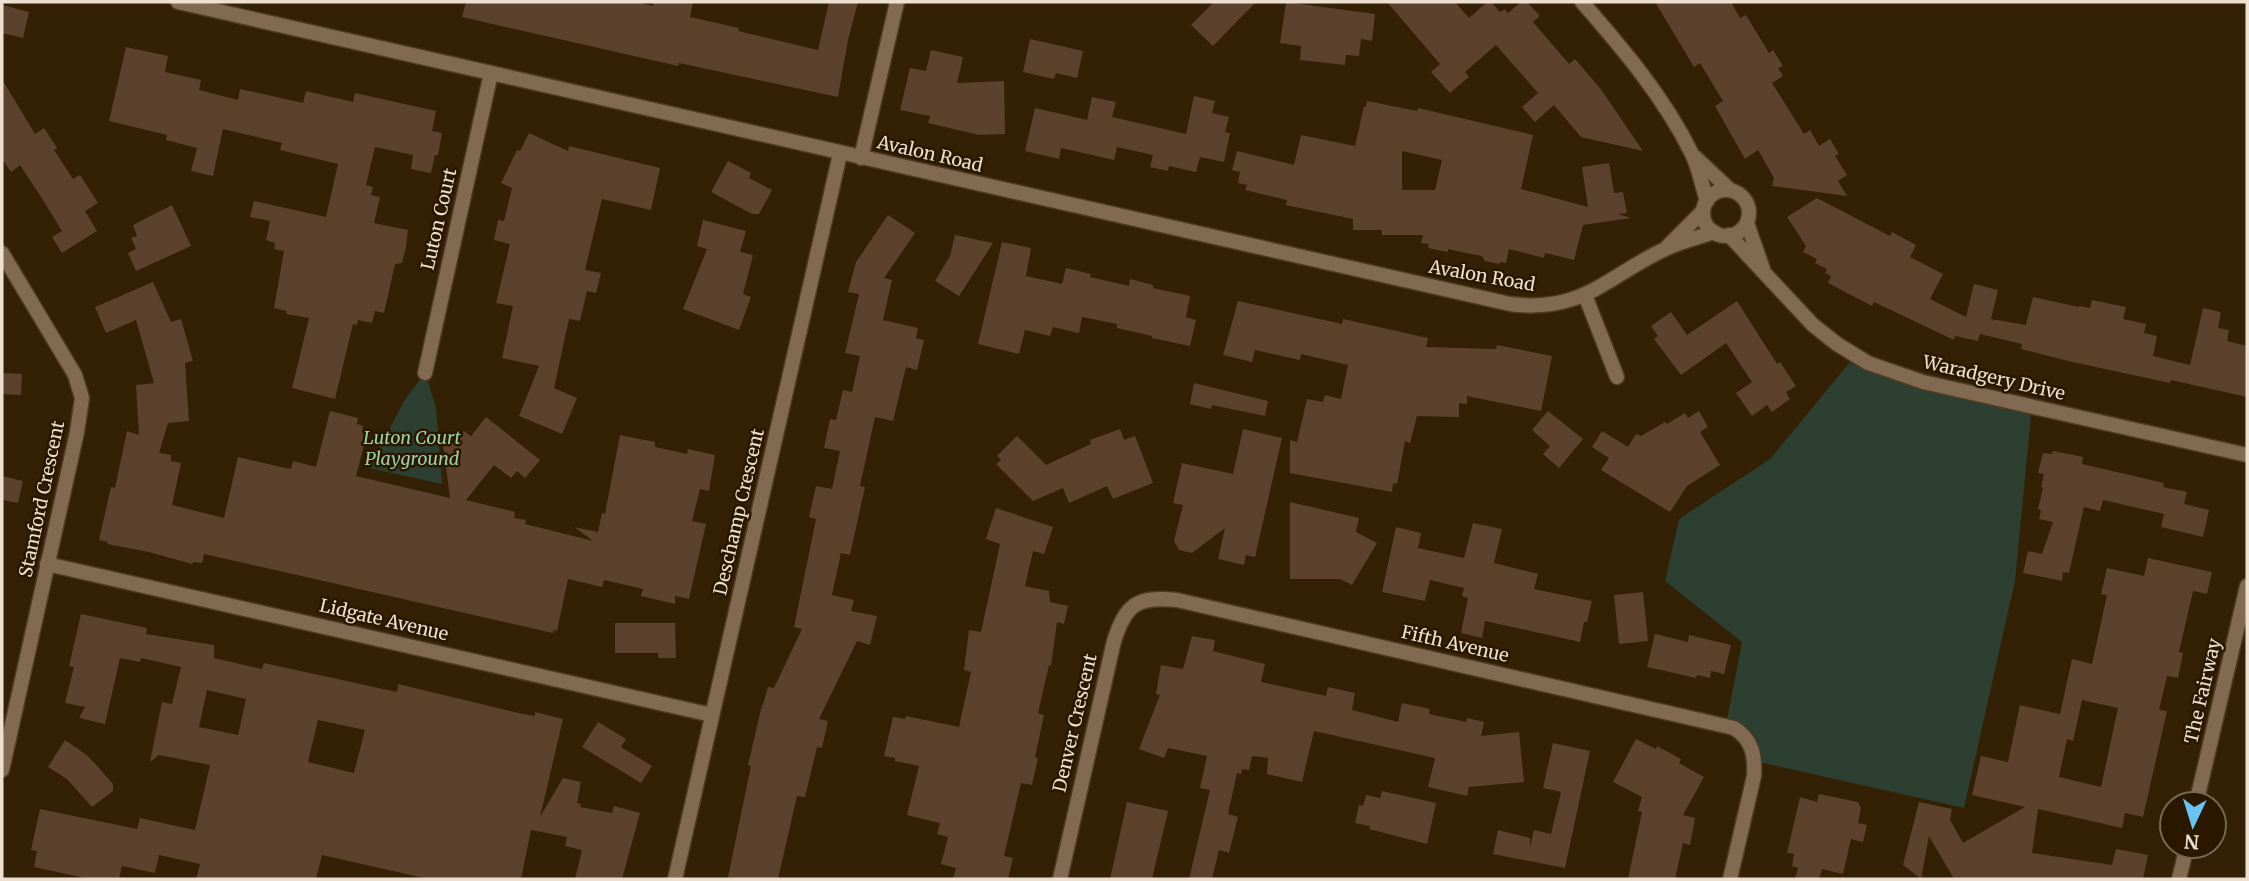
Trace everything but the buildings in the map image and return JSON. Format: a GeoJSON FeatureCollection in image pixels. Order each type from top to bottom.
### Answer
{"type":"FeatureCollection","features":[{"type":"Feature","properties":{"kind":"street","name":"Avalon Road"},"geometry":{"type":"LineString","coordinates":[[178,2],[1510,304],[1550,305],[1585,295],[1664,249],[1721,234]]}},
{"type":"Feature","properties":{"kind":"street"},"geometry":{"type":"LineString","coordinates":[[861,158],[897,2]]}},
{"type":"Feature","properties":{"kind":"street"},"geometry":{"type":"LineString","coordinates":[[1582,2],[1640,70],[1694,157],[1730,190]]}},
{"type":"Feature","properties":{"kind":"street","name":"Luton Court"},"geometry":{"type":"LineString","coordinates":[[425,373],[491,73]]}},
{"type":"Feature","properties":{"kind":"street","name":"Deschamp Crescent"},"geometry":{"type":"LineString","coordinates":[[675,879],[840,154]]}},
{"type":"Feature","properties":{"kind":"street"},"geometry":{"type":"LineString","coordinates":[[1694,157],[1706,223],[1721,234],[1743,229],[1747,223],[1747,202],[1737,192],[1717,192],[1705,206]]}},
{"type":"Feature","properties":{"kind":"street","name":"Avalon Road"},"geometry":{"type":"LineString","coordinates":[[1664,249],[1705,206]]}},
{"type":"Feature","properties":{"kind":"street","name":"Waradgery Drive"},"geometry":{"type":"LineString","coordinates":[[1747,223],[1765,274]]}},
{"type":"Feature","properties":{"kind":"street","name":"Waradgery Drive"},"geometry":{"type":"LineString","coordinates":[[1721,234],[1829,338],[1855,356],[1882,369],[1923,382],[2247,455]]}},
{"type":"Feature","properties":{"kind":"street","name":"Stamford Crescent"},"geometry":{"type":"LineString","coordinates":[[2,254],[75,375],[82,398],[2,770]]}},
{"type":"Feature","properties":{"kind":"street"},"geometry":{"type":"LineString","coordinates":[[1585,295],[1617,377]]}},
{"type":"Feature","properties":{"kind":"street","name":"Lidgate Avenue"},"geometry":{"type":"LineString","coordinates":[[47,564],[712,715]]}},
{"type":"Feature","properties":{"kind":"street","name":"The Fairway"},"geometry":{"type":"LineString","coordinates":[[2199,790],[2247,586]]}},
{"type":"Feature","properties":{"kind":"street","name":"Fifth Avenue"},"geometry":{"type":"LineString","coordinates":[[1158,598],[1177,600],[1726,725],[1742,733],[1754,753],[1754,776],[1730,879]]}},
{"type":"Feature","properties":{"kind":"street","name":"Denver Crescent"},"geometry":{"type":"LineString","coordinates":[[1060,879],[1121,620],[1140,602],[1158,598]]}},
{"type":"Feature","properties":{"kind":"street"},"geometry":{"type":"LineString","coordinates":[[2179,879],[2184,860]]}},
{"type":"Feature","properties":{"kind":"green space"},"geometry":{"type":"Polygon","coordinates":[[[1855,356],[2032,406],[2015,581],[1964,808],[1754,761],[1754,753],[1726,725],[1742,642],[1665,581],[1679,519],[1770,459],[1855,356]]]}},
{"type":"Feature","properties":{"kind":"green space","name":"Luton Court Playground"},"geometry":{"type":"Polygon","coordinates":[[[425,373],[436,407],[442,484],[369,468],[404,401],[425,373]]]}}]}
